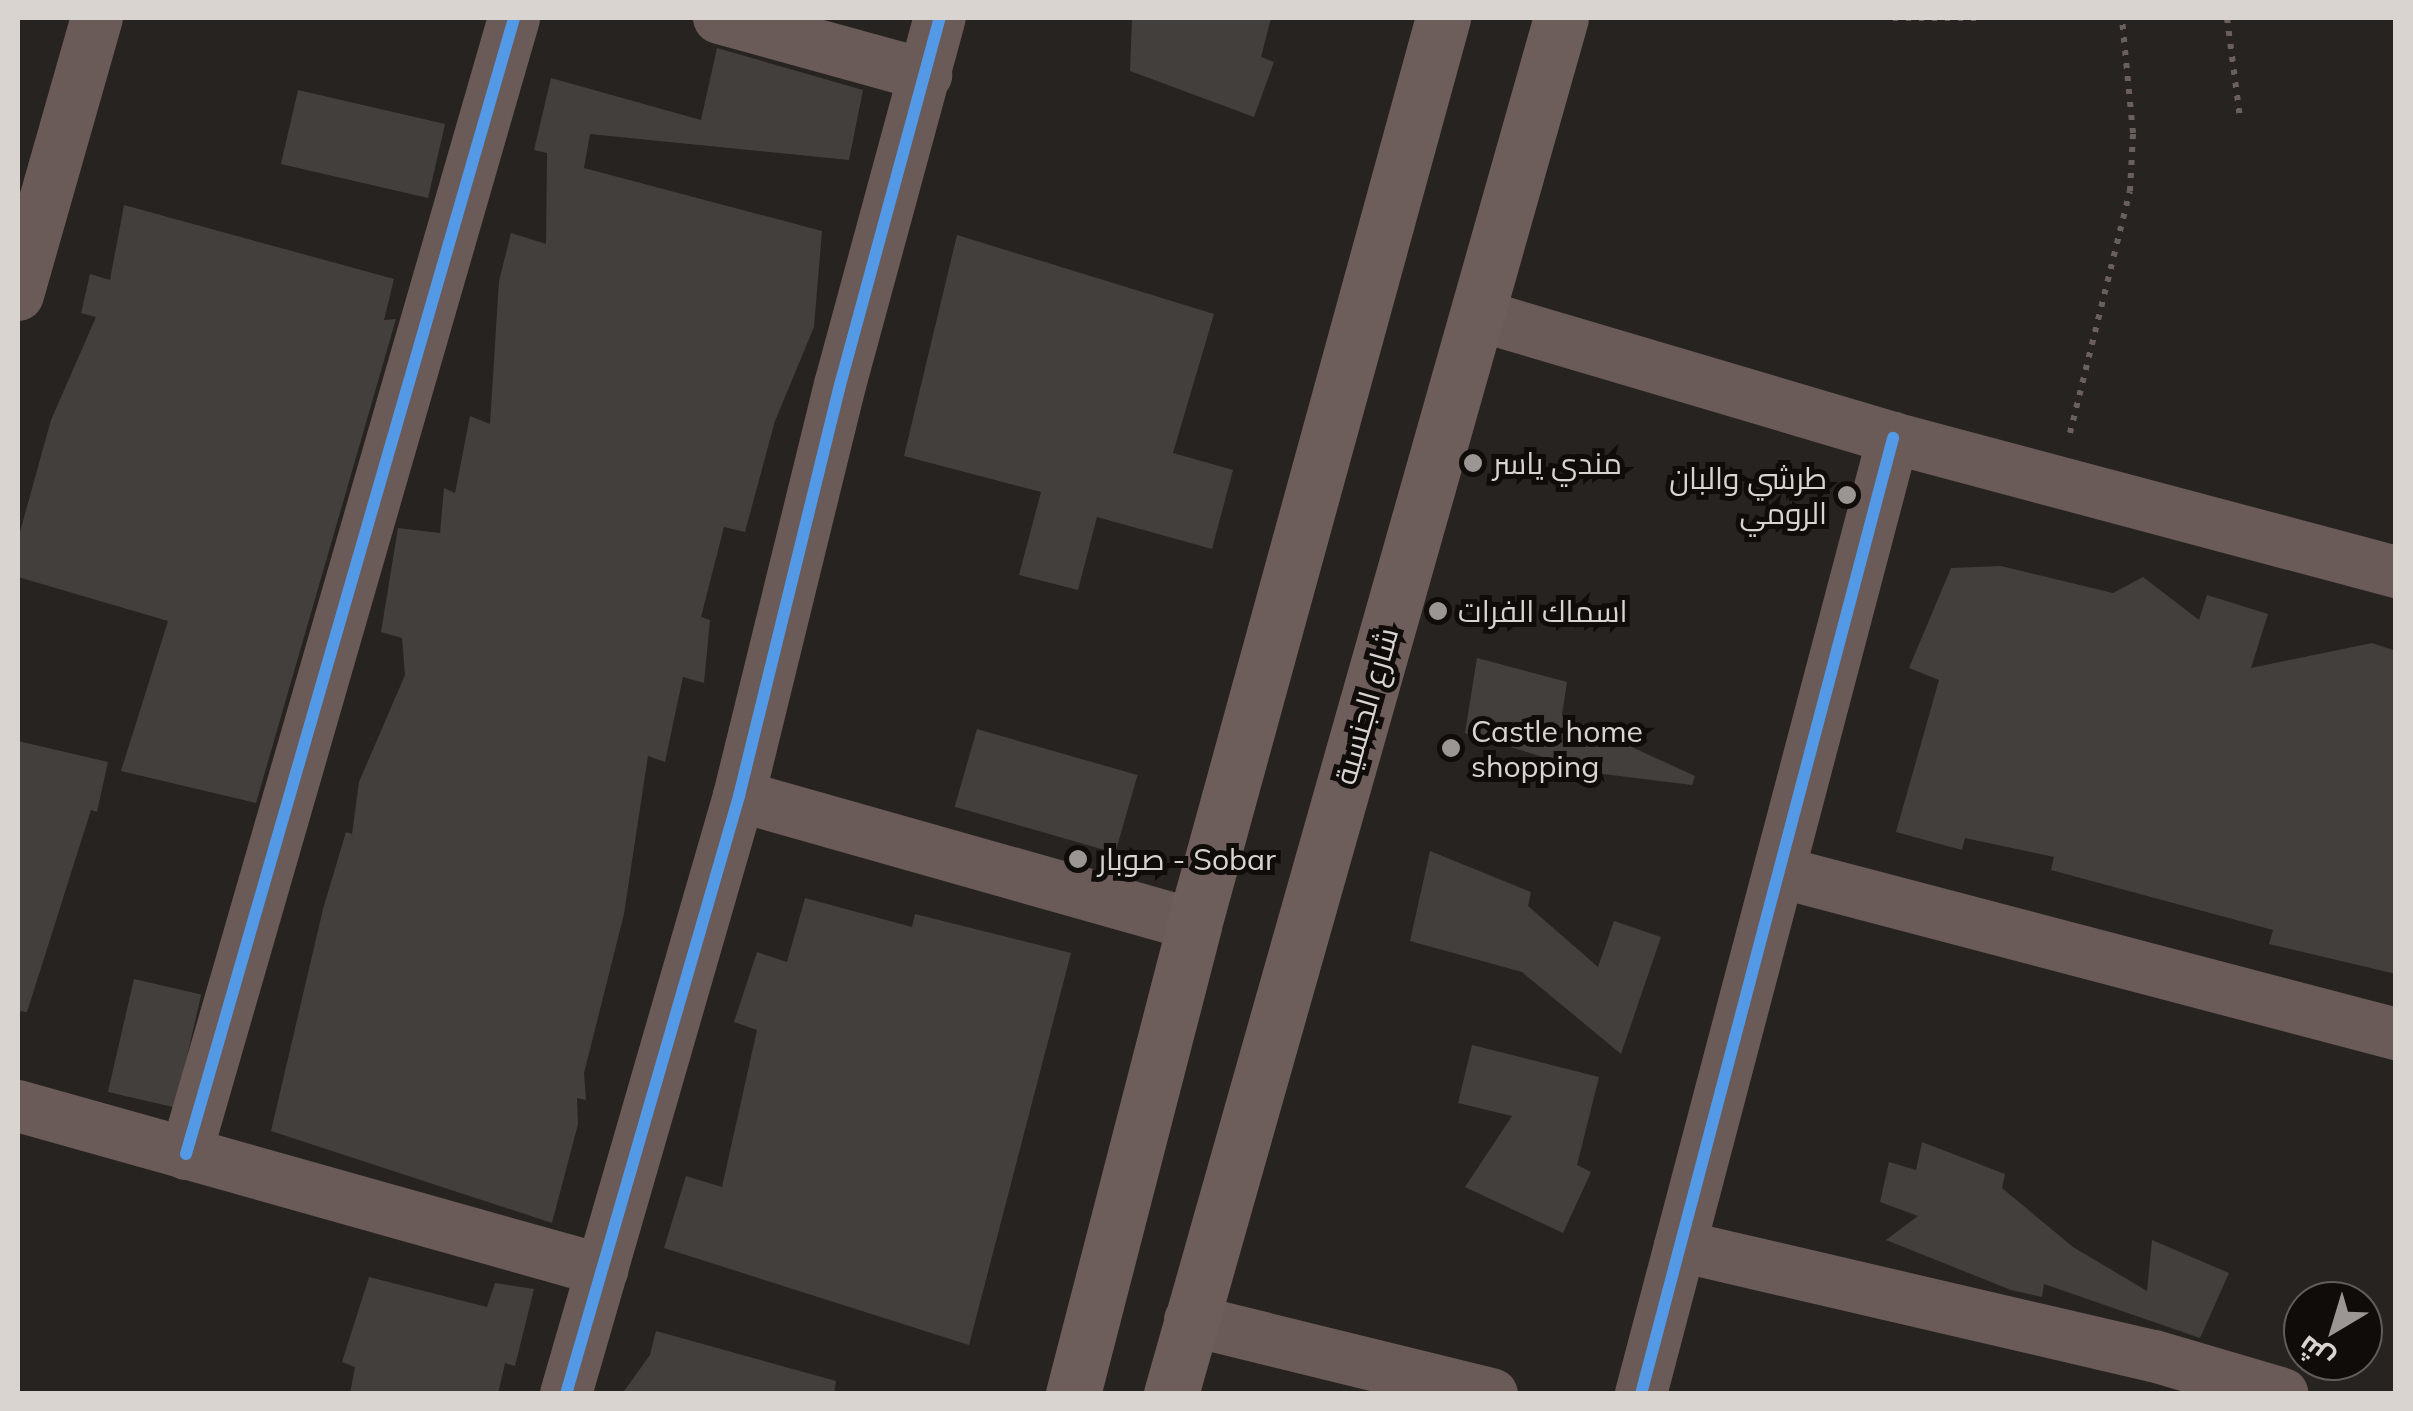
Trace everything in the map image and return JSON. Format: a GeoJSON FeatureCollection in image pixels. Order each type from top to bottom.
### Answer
{"type":"FeatureCollection","features":[{"type":"Feature","properties":{"kind":"main road"},"geometry":{"type":"LineString","coordinates":[[1073,1394],[1194,925],[1443,18]]}},
{"type":"Feature","properties":{"kind":"main road","name":"شارع الجنسية"},"geometry":{"type":"LineString","coordinates":[[1171,1394],[1561,18]]}},
{"type":"Feature","properties":{"kind":"street"},"geometry":{"type":"LineString","coordinates":[[18,295],[28,222],[97,18]]}},
{"type":"Feature","properties":{"kind":"street"},"geometry":{"type":"LineString","coordinates":[[186,1154],[514,18]]}},
{"type":"Feature","properties":{"kind":"street"},"geometry":{"type":"LineString","coordinates":[[719,18],[926,75]]}},
{"type":"Feature","properties":{"kind":"street"},"geometry":{"type":"LineString","coordinates":[[566,1394],[740,796],[840,385],[940,18]]}},
{"type":"Feature","properties":{"kind":"street"},"geometry":{"type":"LineString","coordinates":[[1478,315],[1894,438],[2396,572]]}},
{"type":"Feature","properties":{"kind":"street"},"geometry":{"type":"LineString","coordinates":[[1641,1394],[1894,438]]}},
{"type":"Feature","properties":{"kind":"street"},"geometry":{"type":"LineString","coordinates":[[740,796],[1194,925]]}},
{"type":"Feature","properties":{"kind":"street"},"geometry":{"type":"LineString","coordinates":[[1778,872],[2396,1034]]}},
{"type":"Feature","properties":{"kind":"street"},"geometry":{"type":"LineString","coordinates":[[18,1106],[602,1270]]}},
{"type":"Feature","properties":{"kind":"street"},"geometry":{"type":"LineString","coordinates":[[1680,1246],[2154,1356],[2283,1394]]}},
{"type":"Feature","properties":{"kind":"street"},"geometry":{"type":"LineString","coordinates":[[1190,1320],[1492,1394]]}},
{"type":"Feature","properties":{"kind":"path"},"geometry":{"type":"LineString","coordinates":[[1893,18],[1980,18]]}},
{"type":"Feature","properties":{"kind":"path"},"geometry":{"type":"LineString","coordinates":[[2057,482],[2130,191],[2133,133],[2122,18]]}},
{"type":"Feature","properties":{"kind":"path"},"geometry":{"type":"LineString","coordinates":[[2227,18],[2240,118]]}},
{"type":"Feature","properties":{"kind":"building"},"geometry":{"type":"Polygon","coordinates":[[[1132,18],[1271,18],[1261,57],[1274,62],[1254,117],[1130,71],[1132,18]]]}},
{"type":"Feature","properties":{"kind":"building"},"geometry":{"type":"Polygon","coordinates":[[[717,48],[863,90],[849,160],[590,134],[584,168],[822,231],[814,327],[775,421],[745,532],[724,527],[701,617],[710,620],[704,683],[683,677],[665,762],[648,756],[624,914],[584,1073],[586,1100],[577,1098],[578,1124],[552,1223],[271,1131],[323,909],[346,832],[352,834],[359,782],[405,675],[402,638],[381,632],[398,528],[440,533],[444,488],[455,493],[470,416],[490,424],[499,281],[511,233],[546,244],[547,153],[534,150],[551,78],[701,120],[717,48]]]}},
{"type":"Feature","properties":{"kind":"building"},"geometry":{"type":"Polygon","coordinates":[[[298,90],[445,124],[428,198],[281,164],[298,90]]]}},
{"type":"Feature","properties":{"kind":"building"},"geometry":{"type":"Polygon","coordinates":[[[124,205],[394,279],[384,320],[396,319],[256,803],[121,771],[168,621],[18,577],[18,539],[51,420],[96,317],[81,313],[90,274],[110,280],[124,205]]]}},
{"type":"Feature","properties":{"kind":"building"},"geometry":{"type":"Polygon","coordinates":[[[957,235],[1214,314],[1173,453],[1233,470],[1212,549],[1097,517],[1078,590],[1019,575],[1041,492],[904,456],[957,235]]]}},
{"type":"Feature","properties":{"kind":"building"},"geometry":{"type":"Polygon","coordinates":[[[2001,566],[2113,593],[2143,577],[2199,620],[2207,595],[2268,614],[2251,668],[2372,643],[2396,651],[2396,974],[2269,944],[2273,930],[2051,870],[2054,857],[1965,838],[1962,850],[1896,832],[1939,680],[1909,668],[1951,568],[2001,566]]]}},
{"type":"Feature","properties":{"kind":"building"},"geometry":{"type":"Polygon","coordinates":[[[1477,658],[1567,682],[1562,715],[1695,776],[1692,785],[1595,773],[1465,733],[1477,658]]]}},
{"type":"Feature","properties":{"kind":"building"},"geometry":{"type":"Polygon","coordinates":[[[977,729],[1138,775],[1115,853],[955,807],[977,729]]]}},
{"type":"Feature","properties":{"kind":"building"},"geometry":{"type":"Polygon","coordinates":[[[18,741],[108,762],[97,812],[91,810],[27,1012],[18,1011],[18,741]]]}},
{"type":"Feature","properties":{"kind":"building"},"geometry":{"type":"Polygon","coordinates":[[[1430,851],[1531,892],[1528,906],[1598,967],[1614,921],[1661,937],[1621,1054],[1522,972],[1410,941],[1430,851]]]}},
{"type":"Feature","properties":{"kind":"building"},"geometry":{"type":"Polygon","coordinates":[[[805,898],[912,927],[915,914],[1071,953],[969,1345],[664,1248],[686,1176],[722,1187],[757,1030],[734,1022],[757,952],[787,962],[805,898]]]}},
{"type":"Feature","properties":{"kind":"building"},"geometry":{"type":"Polygon","coordinates":[[[134,979],[201,995],[175,1108],[108,1092],[134,979]]]}},
{"type":"Feature","properties":{"kind":"building"},"geometry":{"type":"Polygon","coordinates":[[[1472,1045],[1599,1077],[1577,1165],[1591,1172],[1563,1233],[1465,1187],[1512,1116],[1458,1103],[1472,1045]]]}},
{"type":"Feature","properties":{"kind":"building"},"geometry":{"type":"Polygon","coordinates":[[[1922,1142],[2005,1174],[2002,1188],[2073,1247],[2147,1291],[2152,1240],[2229,1273],[2200,1338],[2044,1284],[2042,1297],[2011,1290],[1886,1240],[1918,1216],[1880,1202],[1889,1162],[1916,1170],[1922,1142]]]}},
{"type":"Feature","properties":{"kind":"building"},"geometry":{"type":"Polygon","coordinates":[[[369,1277],[487,1307],[495,1283],[534,1289],[515,1366],[505,1363],[498,1394],[350,1394],[355,1367],[342,1362],[369,1277]]]}},
{"type":"Feature","properties":{"kind":"building"},"geometry":{"type":"Polygon","coordinates":[[[656,1331],[836,1381],[834,1394],[622,1394],[650,1355],[656,1331]]]}},
{"type":"Feature","properties":{"kind":"cycle path"},"geometry":{"type":"LineString","coordinates":[[186,1154],[514,18]]}},
{"type":"Feature","properties":{"kind":"cycle path"},"geometry":{"type":"LineString","coordinates":[[566,1394],[739,796],[840,385],[940,18]]}},
{"type":"Feature","properties":{"kind":"cycle path"},"geometry":{"type":"LineString","coordinates":[[1641,1394],[1893,438]]}},
{"type":"Feature","properties":{"kind":"place","name":"مندي ياسر"},"geometry":{"type":"Point","coordinates":[1473,463]}},
{"type":"Feature","properties":{"kind":"place","name":"طرشي والبان الرومي"},"geometry":{"type":"Point","coordinates":[1847,495]}},
{"type":"Feature","properties":{"kind":"place","name":"اسماك الفرات"},"geometry":{"type":"Point","coordinates":[1438,611]}},
{"type":"Feature","properties":{"kind":"place","name":"Castle home shopping"},"geometry":{"type":"Point","coordinates":[1451,748]}},
{"type":"Feature","properties":{"kind":"place","name":"صوبار - Sobar"},"geometry":{"type":"Point","coordinates":[1078,859]}}]}
